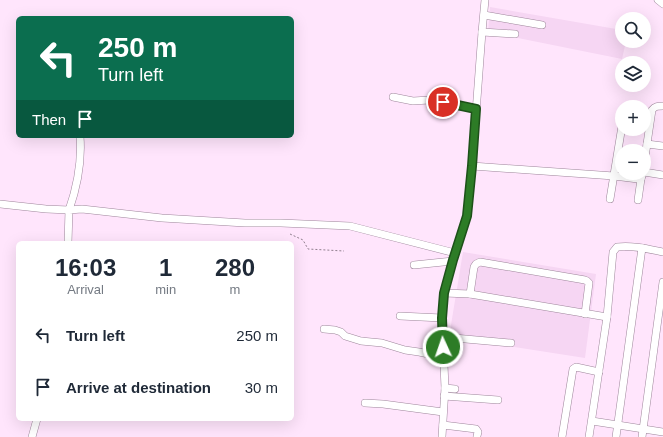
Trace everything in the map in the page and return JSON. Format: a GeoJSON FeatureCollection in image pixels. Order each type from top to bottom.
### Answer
{"type":"FeatureCollection","features":[{"type":"Feature","properties":{"kind":"street"},"geometry":{"type":"LineString","coordinates":[[442,437],[445,388],[442,318],[444,293],[467,216],[485,0]]}},
{"type":"Feature","properties":{"kind":"street"},"geometry":{"type":"LineString","coordinates":[[658,0],[663,4]]}},
{"type":"Feature","properties":{"kind":"street"},"geometry":{"type":"LineString","coordinates":[[484,15],[542,25]]}},
{"type":"Feature","properties":{"kind":"street"},"geometry":{"type":"LineString","coordinates":[[482,32],[515,34]]}},
{"type":"Feature","properties":{"kind":"street"},"geometry":{"type":"LineString","coordinates":[[393,97],[414,101],[429,100],[443,102],[476,109]]}},
{"type":"Feature","properties":{"kind":"street"},"geometry":{"type":"LineString","coordinates":[[647,144],[652,110],[657,106],[663,105]]}},
{"type":"Feature","properties":{"kind":"street"},"geometry":{"type":"LineString","coordinates":[[610,199],[620,136]]}},
{"type":"Feature","properties":{"kind":"street"},"geometry":{"type":"LineString","coordinates":[[68,241],[69,210],[77,180],[81,149],[80,138]]}},
{"type":"Feature","properties":{"kind":"street"},"geometry":{"type":"LineString","coordinates":[[651,144],[663,146]]}},
{"type":"Feature","properties":{"kind":"street"},"geometry":{"type":"LineString","coordinates":[[472,166],[614,176]]}},
{"type":"Feature","properties":{"kind":"street"},"geometry":{"type":"LineString","coordinates":[[651,175],[663,175]]}},
{"type":"Feature","properties":{"kind":"street"},"geometry":{"type":"LineString","coordinates":[[638,200],[641,180]]}},
{"type":"Feature","properties":{"kind":"street"},"geometry":{"type":"LineString","coordinates":[[0,204],[46,209],[82,209],[162,218],[245,223],[350,226],[455,253]]}},
{"type":"Feature","properties":{"kind":"street"},"geometry":{"type":"LineString","coordinates":[[589,437],[607,317],[613,252],[617,247],[622,246],[663,252]]}},
{"type":"Feature","properties":{"kind":"street"},"geometry":{"type":"LineString","coordinates":[[616,437],[642,248]]}},
{"type":"Feature","properties":{"kind":"street"},"geometry":{"type":"LineString","coordinates":[[414,265],[453,260]]}},
{"type":"Feature","properties":{"kind":"street"},"geometry":{"type":"LineString","coordinates":[[470,294],[474,267],[480,262],[585,280],[589,284],[585,314]]}},
{"type":"Feature","properties":{"kind":"street"},"geometry":{"type":"LineString","coordinates":[[642,433],[663,282]]}},
{"type":"Feature","properties":{"kind":"street"},"geometry":{"type":"LineString","coordinates":[[444,293],[470,294],[607,317]]}},
{"type":"Feature","properties":{"kind":"street"},"geometry":{"type":"LineString","coordinates":[[400,316],[442,318]]}},
{"type":"Feature","properties":{"kind":"street"},"geometry":{"type":"LineString","coordinates":[[324,329],[336,330],[346,336],[361,341],[382,343],[405,350],[443,357]]}},
{"type":"Feature","properties":{"kind":"street"},"geometry":{"type":"LineString","coordinates":[[443,337],[511,343]]}},
{"type":"Feature","properties":{"kind":"street"},"geometry":{"type":"LineString","coordinates":[[562,437],[573,369],[576,368],[599,372]]}},
{"type":"Feature","properties":{"kind":"street"},"geometry":{"type":"LineString","coordinates":[[445,388],[456,389]]}},
{"type":"Feature","properties":{"kind":"street"},"geometry":{"type":"LineString","coordinates":[[444,396],[498,400]]}},
{"type":"Feature","properties":{"kind":"street"},"geometry":{"type":"LineString","coordinates":[[365,403],[443,412]]}},
{"type":"Feature","properties":{"kind":"street"},"geometry":{"type":"LineString","coordinates":[[32,437],[36,421]]}},
{"type":"Feature","properties":{"kind":"street"},"geometry":{"type":"LineString","coordinates":[[592,421],[618,425],[642,433],[663,432]]}},
{"type":"Feature","properties":{"kind":"street"},"geometry":{"type":"LineString","coordinates":[[443,425],[476,429],[478,432],[477,436]]}},
{"type":"Feature","properties":{"kind":"path"},"geometry":{"type":"LineString","coordinates":[[290,234],[303,240],[308,249],[344,251]]}},
{"type":"Feature","properties":{"kind":"shaded area"},"geometry":{"type":"Polygon","coordinates":[[[490,7],[615,29],[615,48],[624,48],[623,56],[615,56],[615,58],[488,32],[490,7]]]}},
{"type":"Feature","properties":{"kind":"shaded area"},"geometry":{"type":"Polygon","coordinates":[[[463,252],[596,274],[585,358],[449,337],[463,252]]]}},
{"type":"Feature","properties":{"kind":"route"},"geometry":{"type":"LineString","coordinates":[[443,102],[476,109],[467,216],[444,293],[442,318],[443,347]]}}]}
